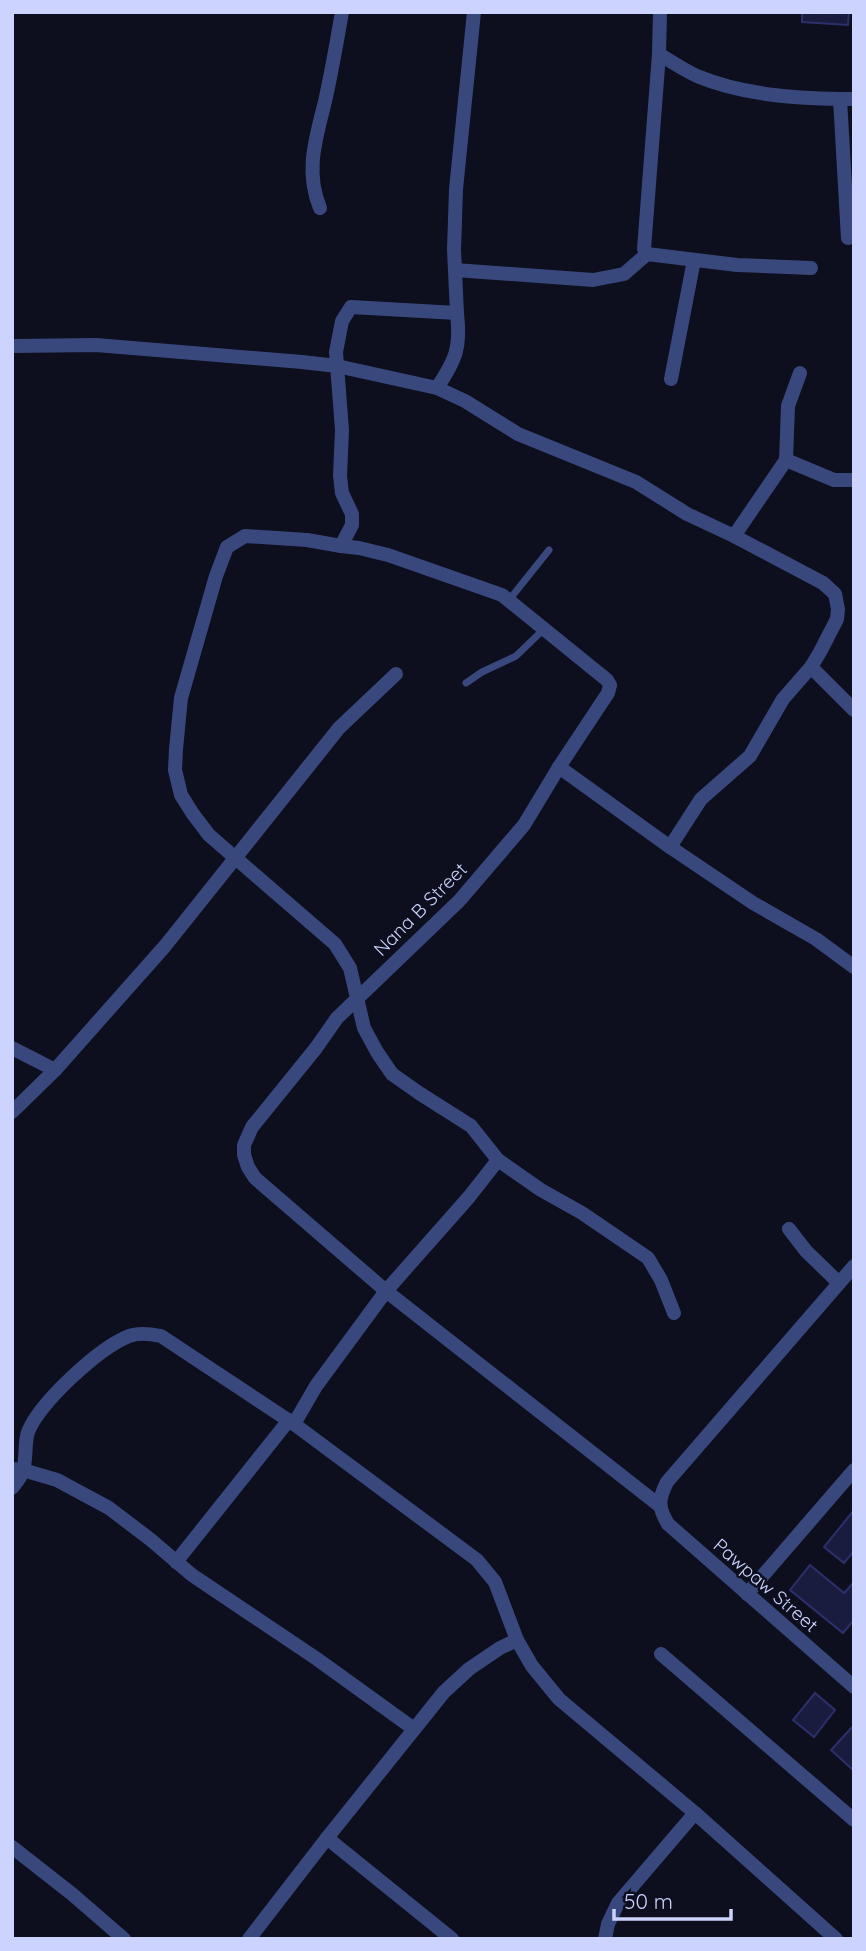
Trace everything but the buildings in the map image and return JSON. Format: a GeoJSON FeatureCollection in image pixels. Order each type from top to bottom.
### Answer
{"type":"FeatureCollection","features":[{"type":"Feature","properties":{"kind":"street"},"geometry":{"type":"LineString","coordinates":[[320,208],[314,192],[312,168],[315,139],[342,12]]}},
{"type":"Feature","properties":{"kind":"street"},"geometry":{"type":"LineString","coordinates":[[437,388],[456,355],[459,335],[455,270],[456,189],[474,12]]}},
{"type":"Feature","properties":{"kind":"street"},"geometry":{"type":"LineString","coordinates":[[647,254],[644,249],[660,12]]}},
{"type":"Feature","properties":{"kind":"street"},"geometry":{"type":"LineString","coordinates":[[659,54],[695,75],[751,92],[847,99],[848,238]]}},
{"type":"Feature","properties":{"kind":"street"},"geometry":{"type":"LineString","coordinates":[[455,270],[593,280],[624,274],[647,254],[737,265],[811,268]]}},
{"type":"Feature","properties":{"kind":"street"},"geometry":{"type":"LineString","coordinates":[[671,379],[694,260]]}},
{"type":"Feature","properties":{"kind":"street"},"geometry":{"type":"LineString","coordinates":[[341,546],[352,525],[352,514],[342,493],[340,476],[342,430],[336,352],[342,321],[351,307],[457,313]]}},
{"type":"Feature","properties":{"kind":"street"},"geometry":{"type":"LineString","coordinates":[[12,346],[96,345],[337,366],[437,388],[465,401],[518,434],[636,482],[687,514],[823,583],[835,594],[837,619],[811,667],[783,699],[750,756],[701,799],[670,847]]}},
{"type":"Feature","properties":{"kind":"street"},"geometry":{"type":"LineString","coordinates":[[734,536],[786,460],[788,406],[800,373]]}},
{"type":"Feature","properties":{"kind":"street"},"geometry":{"type":"LineString","coordinates":[[786,460],[834,480],[854,480]]}},
{"type":"Feature","properties":{"kind":"street"},"geometry":{"type":"LineString","coordinates":[[543,629],[502,596],[388,555],[307,540],[245,536],[227,547],[216,576],[181,698],[175,770],[181,794],[209,835],[335,944],[350,968],[364,1028],[392,1074],[471,1126],[498,1160],[648,1258],[661,1280],[674,1313]]}},
{"type":"Feature","properties":{"kind":"street","name":"Nana B Street"},"geometry":{"type":"LineString","coordinates":[[244,1155],[244,1145],[252,1127],[337,1018],[419,941],[524,825],[608,693],[610,685],[607,680],[543,629]]}},
{"type":"Feature","properties":{"kind":"street"},"geometry":{"type":"LineString","coordinates":[[811,667],[854,710]]}},
{"type":"Feature","properties":{"kind":"street"},"geometry":{"type":"LineString","coordinates":[[12,1112],[55,1070],[165,946],[340,727],[396,674]]}},
{"type":"Feature","properties":{"kind":"street"},"geometry":{"type":"LineString","coordinates":[[559,767],[753,904],[816,939],[854,967]]}},
{"type":"Feature","properties":{"kind":"street"},"geometry":{"type":"LineString","coordinates":[[12,1048],[55,1070]]}},
{"type":"Feature","properties":{"kind":"street","name":"Pawpaw Street"},"geometry":{"type":"LineString","coordinates":[[244,1155],[255,1178],[386,1290],[660,1506],[668,1524],[854,1687]]}},
{"type":"Feature","properties":{"kind":"street"},"geometry":{"type":"LineString","coordinates":[[176,1562],[292,1422],[386,1290],[469,1197],[498,1160]]}},
{"type":"Feature","properties":{"kind":"street"},"geometry":{"type":"LineString","coordinates":[[789,1229],[806,1251],[839,1283]]}},
{"type":"Feature","properties":{"kind":"street"},"geometry":{"type":"LineString","coordinates":[[660,1506],[667,1482],[854,1266]]}},
{"type":"Feature","properties":{"kind":"street"},"geometry":{"type":"LineString","coordinates":[[12,1488],[28,1432],[43,1408],[73,1376],[98,1355],[129,1336],[161,1336],[292,1422],[477,1560],[495,1582],[517,1640],[532,1666],[559,1699],[695,1813],[836,1939]]}},
{"type":"Feature","properties":{"kind":"street"},"geometry":{"type":"LineString","coordinates":[[18,1469],[57,1480],[109,1508],[192,1575],[317,1659],[414,1730]]}},
{"type":"Feature","properties":{"kind":"street"},"geometry":{"type":"LineString","coordinates":[[747,1594],[854,1471]]}},
{"type":"Feature","properties":{"kind":"street"},"geometry":{"type":"LineString","coordinates":[[250,1938],[444,1692],[469,1669],[517,1640]]}},
{"type":"Feature","properties":{"kind":"street"},"geometry":{"type":"LineString","coordinates":[[661,1654],[854,1820]]}},
{"type":"Feature","properties":{"kind":"street"},"geometry":{"type":"LineString","coordinates":[[605,1939],[608,1924],[618,1903],[695,1813]]}},
{"type":"Feature","properties":{"kind":"street"},"geometry":{"type":"LineString","coordinates":[[327,1838],[452,1939]]}},
{"type":"Feature","properties":{"kind":"street"},"geometry":{"type":"LineString","coordinates":[[12,1847],[124,1939]]}},
{"type":"Feature","properties":{"kind":"lane"},"geometry":{"type":"LineString","coordinates":[[509,601],[549,550]]}},
{"type":"Feature","properties":{"kind":"lane"},"geometry":{"type":"LineString","coordinates":[[466,683],[516,656],[543,629]]}}]}
